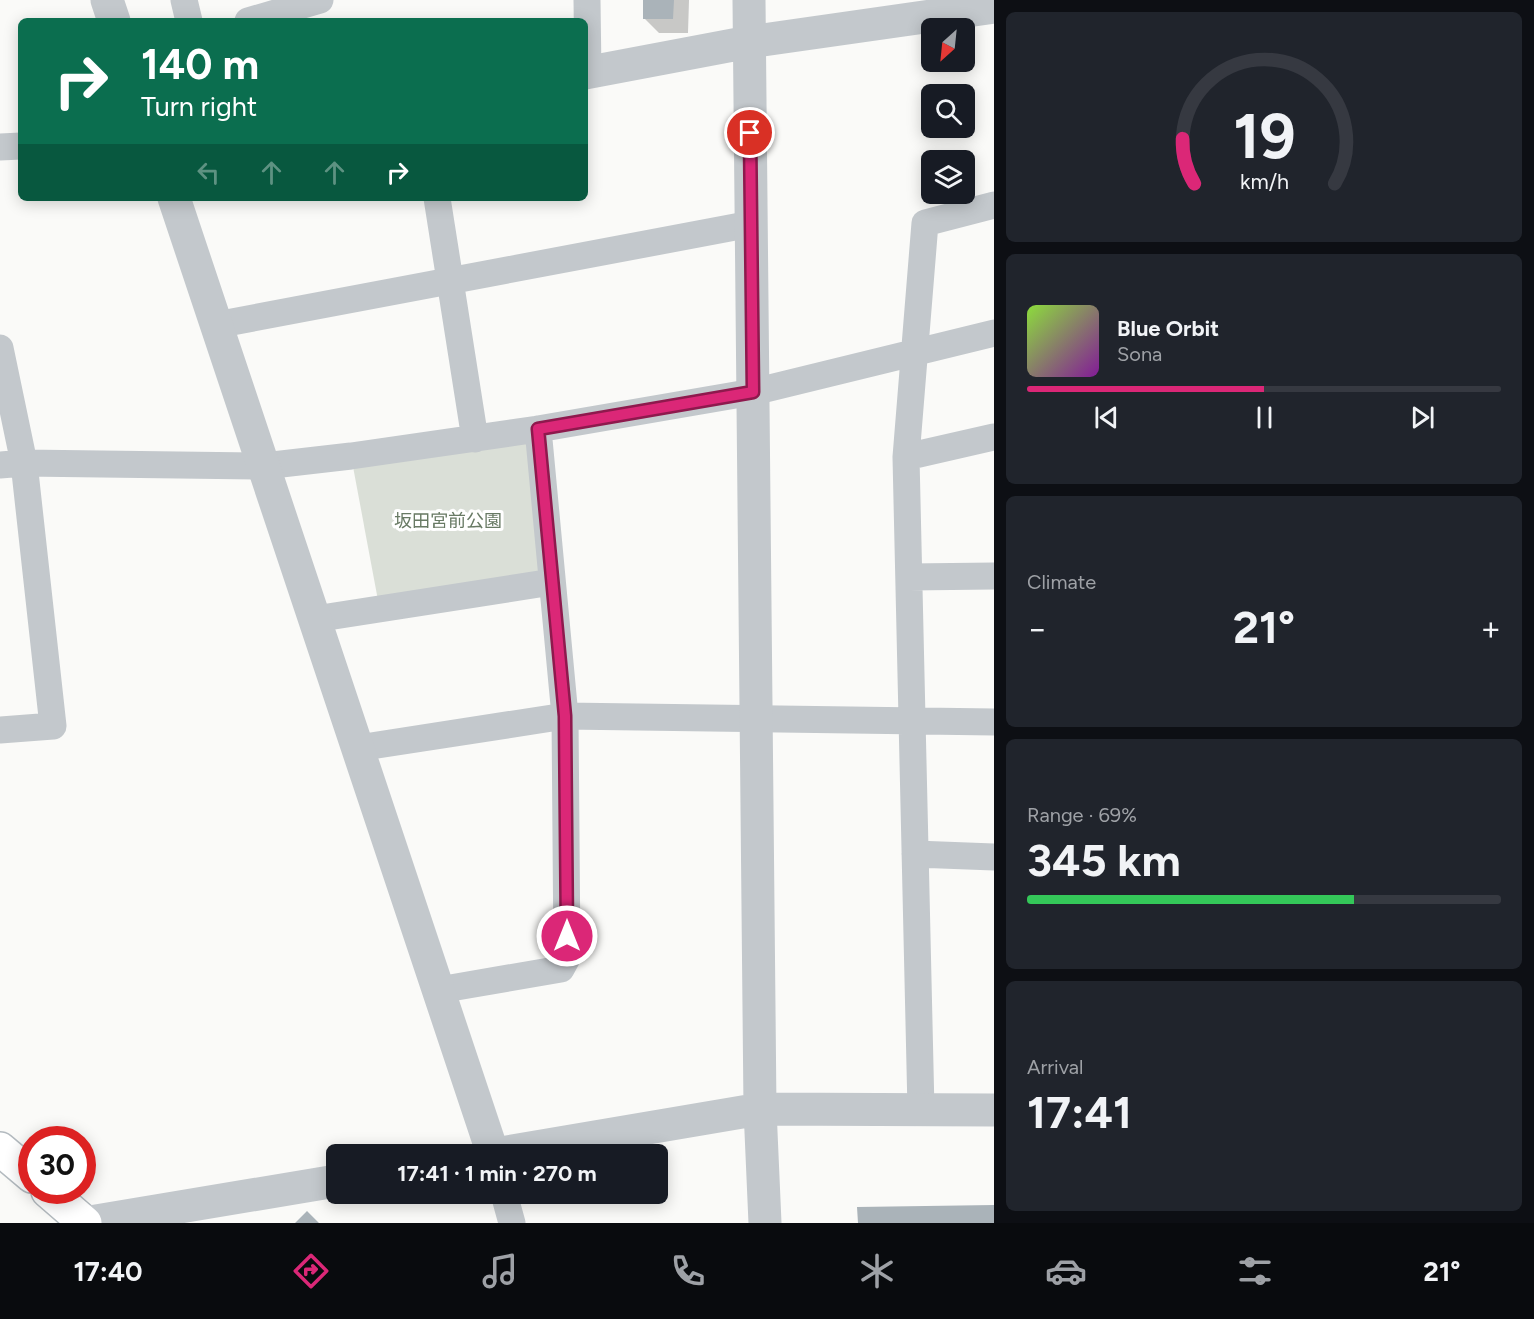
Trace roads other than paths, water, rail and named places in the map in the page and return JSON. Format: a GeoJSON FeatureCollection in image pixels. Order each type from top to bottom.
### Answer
{"type":"FeatureCollection","features":[{"type":"Feature","properties":{"kind":"main road"},"geometry":{"type":"LineString","coordinates":[[0,1149],[18,1164]]}},
{"type":"Feature","properties":{"kind":"main road"},"geometry":{"type":"LineString","coordinates":[[63,1204],[85,1223]]}},
{"type":"Feature","properties":{"kind":"street"},"geometry":{"type":"LineString","coordinates":[[107,0],[113,18]]}},
{"type":"Feature","properties":{"kind":"street"},"geometry":{"type":"LineString","coordinates":[[184,0],[188,18]]}},
{"type":"Feature","properties":{"kind":"street"},"geometry":{"type":"LineString","coordinates":[[258,18],[320,0]]}},
{"type":"Feature","properties":{"kind":"street"},"geometry":{"type":"LineString","coordinates":[[587,0],[587,18]]}},
{"type":"Feature","properties":{"kind":"street"},"geometry":{"type":"LineString","coordinates":[[749,0],[760,1110],[765,1223]]}},
{"type":"Feature","properties":{"kind":"street"},"geometry":{"type":"LineString","coordinates":[[588,73],[749,42],[994,8]]}},
{"type":"Feature","properties":{"kind":"street"},"geometry":{"type":"LineString","coordinates":[[0,147],[18,146]]}},
{"type":"Feature","properties":{"kind":"street"},"geometry":{"type":"LineString","coordinates":[[175,201],[489,1144]]}},
{"type":"Feature","properties":{"kind":"street"},"geometry":{"type":"LineString","coordinates":[[437,201],[475,439]]}},
{"type":"Feature","properties":{"kind":"street"},"geometry":{"type":"LineString","coordinates":[[921,1110],[906,458],[925,223],[994,205]]}},
{"type":"Feature","properties":{"kind":"street"},"geometry":{"type":"LineString","coordinates":[[216,325],[751,224]]}},
{"type":"Feature","properties":{"kind":"street"},"geometry":{"type":"LineString","coordinates":[[12,464],[264,466],[351,456],[538,429],[753,392],[994,333]]}},
{"type":"Feature","properties":{"kind":"street"},"geometry":{"type":"LineString","coordinates":[[0,348],[12,464],[53,726],[0,730]]}},
{"type":"Feature","properties":{"kind":"street"},"geometry":{"type":"LineString","coordinates":[[439,990],[561,969],[567,958],[565,716],[538,429]]}},
{"type":"Feature","properties":{"kind":"street"},"geometry":{"type":"LineString","coordinates":[[906,458],[994,437]]}},
{"type":"Feature","properties":{"kind":"street"},"geometry":{"type":"LineString","coordinates":[[909,578],[994,576]]}},
{"type":"Feature","properties":{"kind":"street"},"geometry":{"type":"LineString","coordinates":[[315,620],[552,582]]}},
{"type":"Feature","properties":{"kind":"street"},"geometry":{"type":"LineString","coordinates":[[358,748],[565,716],[994,722]]}},
{"type":"Feature","properties":{"kind":"street"},"geometry":{"type":"LineString","coordinates":[[915,854],[994,857]]}},
{"type":"Feature","properties":{"kind":"street"},"geometry":{"type":"LineString","coordinates":[[558,1144],[760,1110],[994,1110]]}},
{"type":"Feature","properties":{"kind":"street"},"geometry":{"type":"LineString","coordinates":[[85,1223],[326,1183]]}},
{"type":"Feature","properties":{"kind":"street"},"geometry":{"type":"LineString","coordinates":[[507,1204],[512,1223]]}},
{"type":"Feature","properties":{"kind":"park label","name":"坂田宮前公園"},"geometry":{"type":"Point","coordinates":[448,521]}}]}
